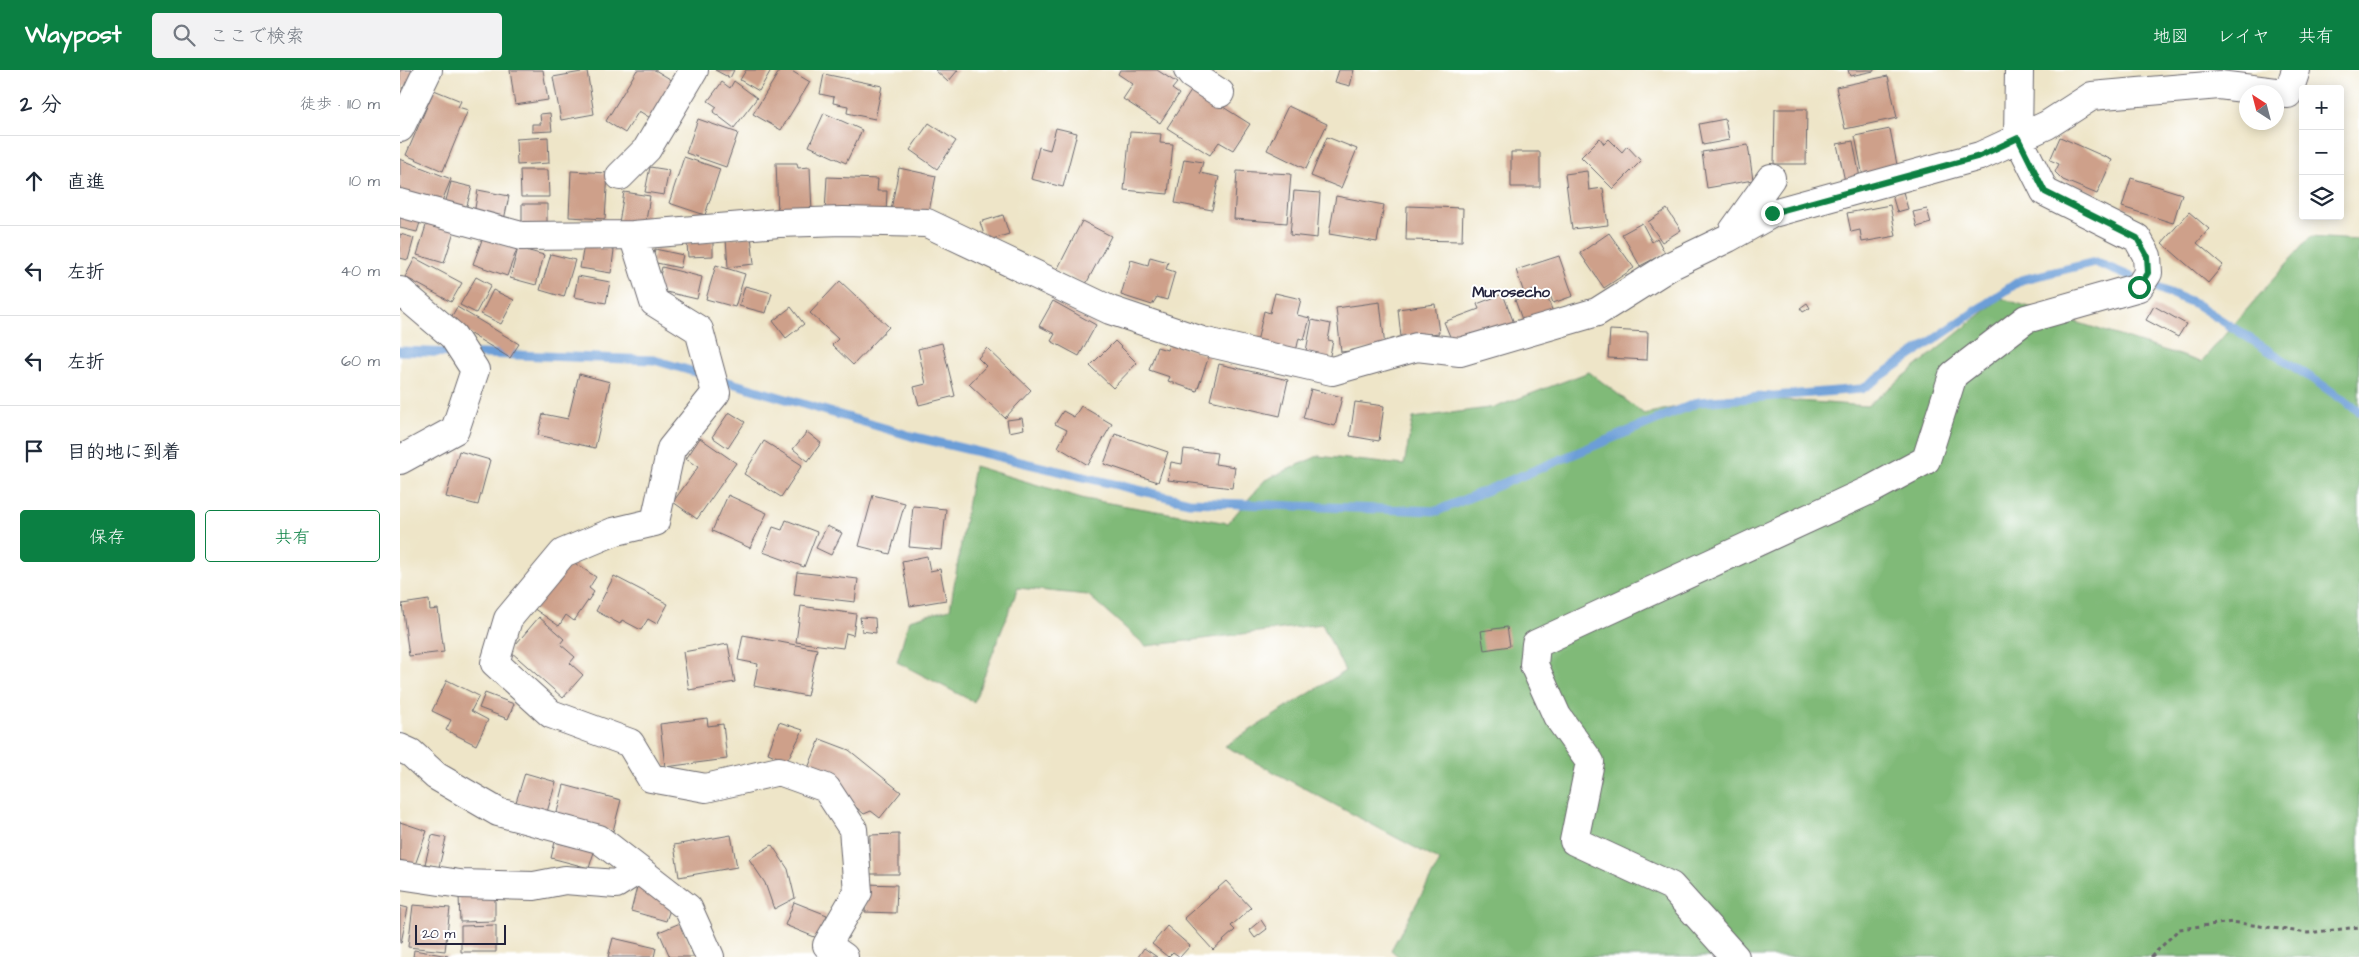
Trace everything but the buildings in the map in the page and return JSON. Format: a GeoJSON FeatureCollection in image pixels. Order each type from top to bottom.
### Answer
{"type":"FeatureCollection","features":[{"type":"Feature","properties":{"kind":"street"},"geometry":{"type":"LineString","coordinates":[[400,128],[428,70]]}},
{"type":"Feature","properties":{"kind":"street"},"geometry":{"type":"LineString","coordinates":[[620,176],[647,149],[694,70]]}},
{"type":"Feature","properties":{"kind":"street"},"geometry":{"type":"LineString","coordinates":[[1188,70],[1192,75],[1220,93]]}},
{"type":"Feature","properties":{"kind":"street"},"geometry":{"type":"LineString","coordinates":[[1735,957],[1671,886],[1574,841],[1590,762],[1557,716],[1534,665],[1536,644],[1872,489],[1920,464],[1926,460],[1954,375],[2026,319],[2139,287],[2148,273],[2147,256],[2137,238],[2045,192],[2018,138],[2019,70]]}},
{"type":"Feature","properties":{"kind":"street"},"geometry":{"type":"LineString","coordinates":[[2284,94],[2288,94],[2296,70]]}},
{"type":"Feature","properties":{"kind":"street"},"geometry":{"type":"LineString","coordinates":[[400,203],[521,236],[633,235],[779,223],[843,221],[927,223],[1110,310],[1202,341],[1332,371],[1417,347],[1460,352],[1597,312],[1670,266],[1728,238],[1772,213],[1980,156],[2047,125],[2092,96],[2218,85],[2239,88]]}},
{"type":"Feature","properties":{"kind":"street"},"geometry":{"type":"LineString","coordinates":[[1728,238],[1771,178]]}},
{"type":"Feature","properties":{"kind":"street"},"geometry":{"type":"LineString","coordinates":[[633,235],[654,302],[699,330],[716,393],[671,449],[655,522],[613,532],[563,553],[508,619],[495,663],[551,714],[630,743],[651,778],[706,788],[779,771],[826,788],[853,829],[858,892],[827,945],[844,957]]}},
{"type":"Feature","properties":{"kind":"street"},"geometry":{"type":"LineString","coordinates":[[400,291],[453,336],[474,370],[455,430],[400,460]]}},
{"type":"Feature","properties":{"kind":"street"},"geometry":{"type":"LineString","coordinates":[[404,744],[436,776],[498,812],[599,840],[688,908],[710,957]]}},
{"type":"Feature","properties":{"kind":"street"},"geometry":{"type":"LineString","coordinates":[[400,875],[460,884],[534,886],[565,880],[616,884],[638,870]]}},
{"type":"Feature","properties":{"kind":"path"},"geometry":{"type":"LineString","coordinates":[[2151,957],[2179,930],[2232,922],[2308,933],[2359,927]]}},
{"type":"Feature","properties":{"kind":"green space"},"geometry":{"type":"Polygon","coordinates":[[[2310,237],[2359,240],[2359,957],[1399,957],[1391,950],[1440,861],[1225,746],[1345,671],[1322,624],[1146,646],[1088,595],[1018,588],[974,702],[897,662],[909,620],[950,609],[974,466],[1085,499],[1228,523],[1265,480],[1318,456],[1404,465],[1413,418],[1496,407],[1589,372],[1644,414],[1728,396],[1867,406],[2001,298],[2201,362],[2310,237]]]}},
{"type":"Feature","properties":{"kind":"waterway"},"geometry":{"type":"LineString","coordinates":[[400,351],[654,360],[911,436],[1189,502],[1437,511],[1699,402],[1862,389],[2021,280],[2095,262],[2196,304],[2359,411]]}},
{"type":"Feature","properties":{"kind":"district","name":"Murosecho"},"geometry":{"type":"Point","coordinates":[1511,292]}},
{"type":"Feature","properties":{"kind":"route"},"geometry":{"type":"LineString","coordinates":[[1772,213],[1980,156],[2018,138],[2045,192],[2137,238],[2147,256],[2148,273],[2139,287]]}}]}
